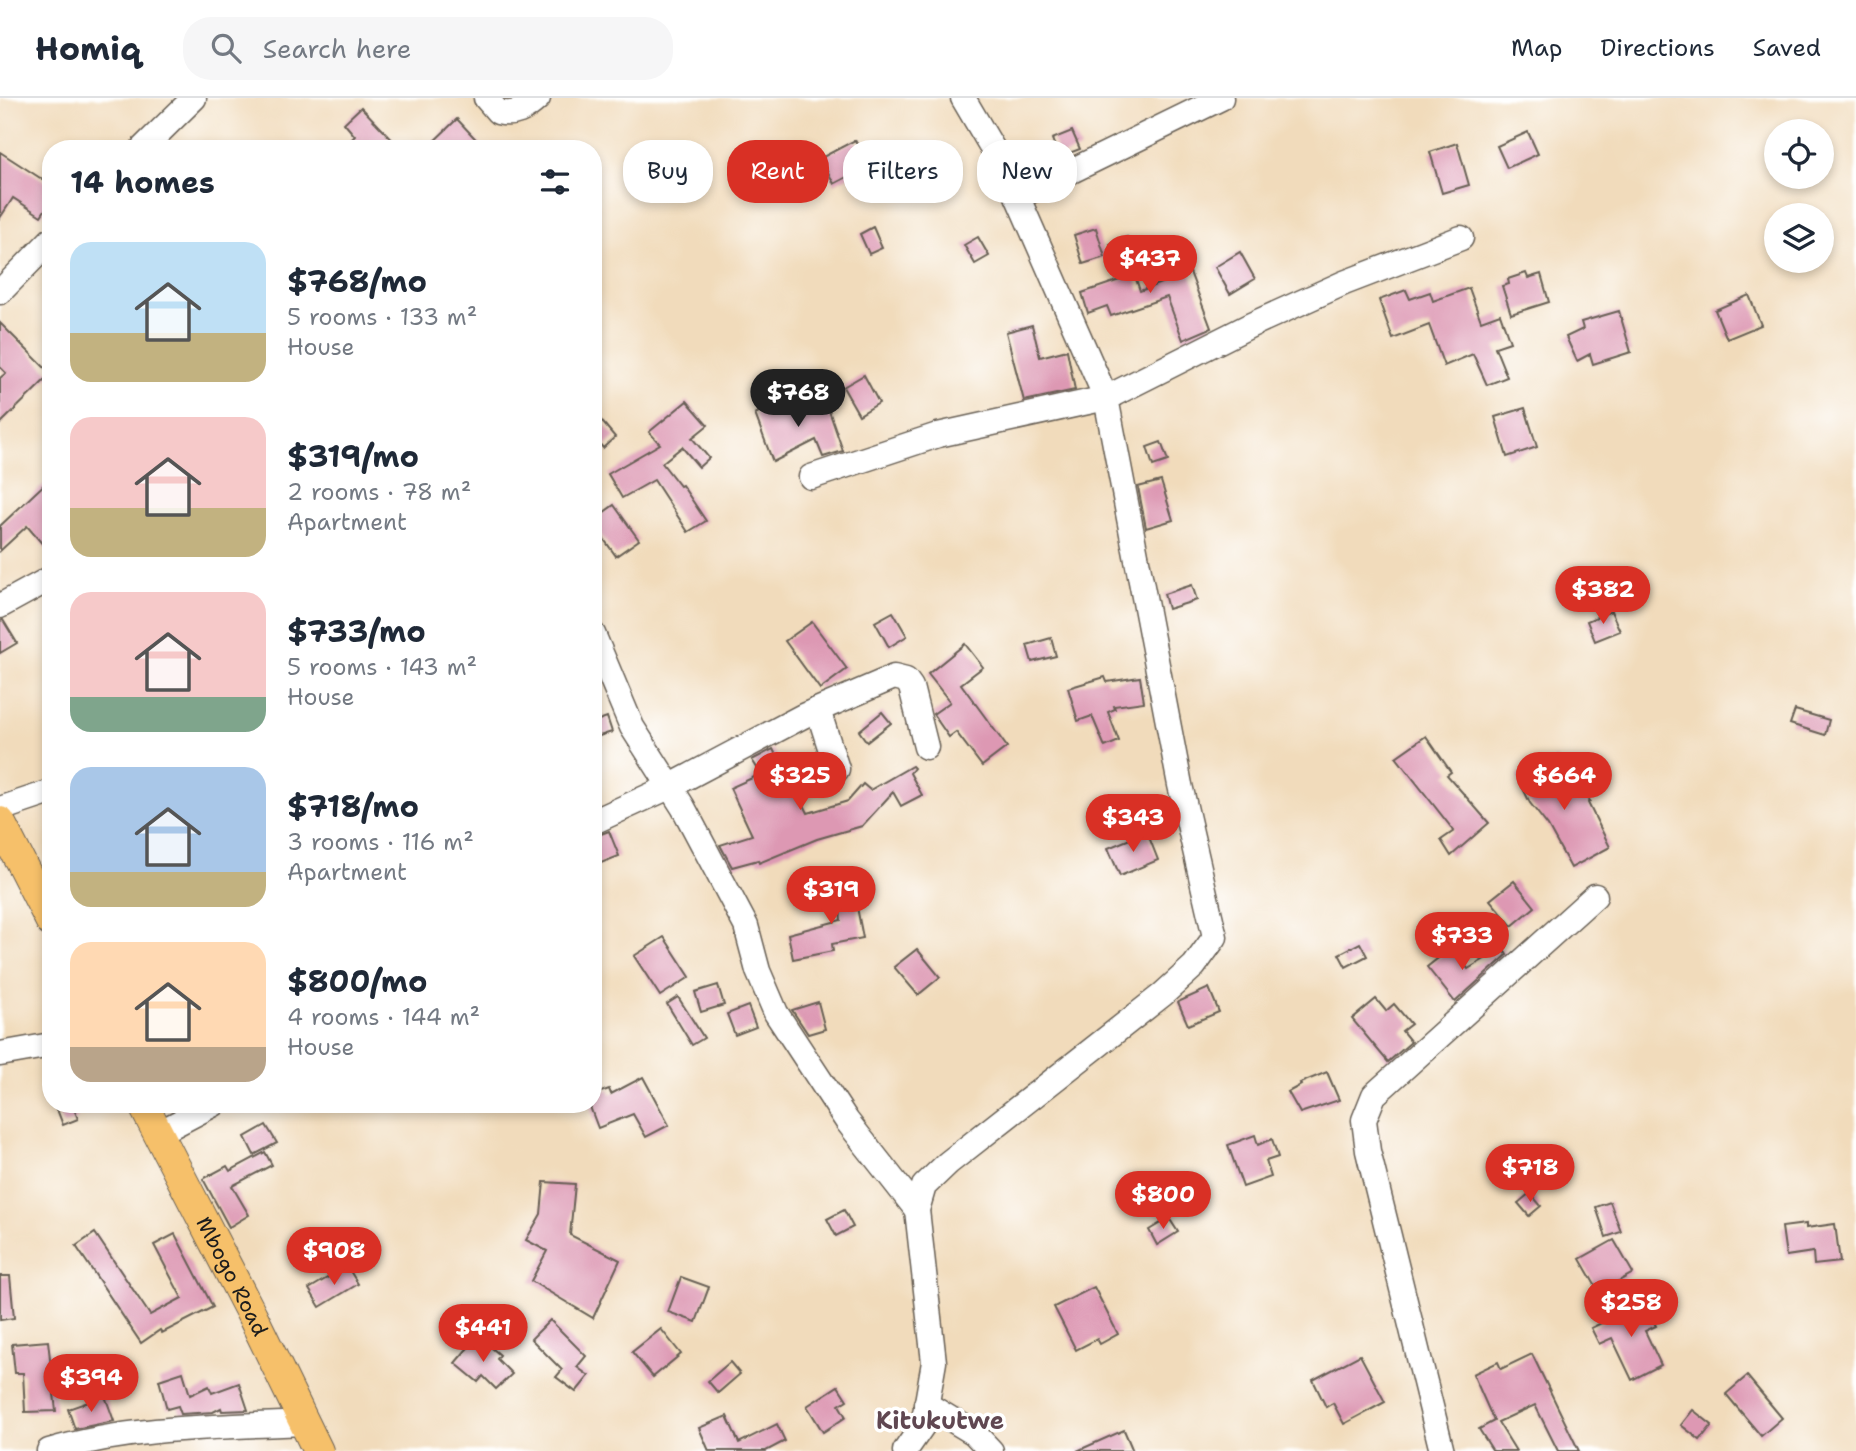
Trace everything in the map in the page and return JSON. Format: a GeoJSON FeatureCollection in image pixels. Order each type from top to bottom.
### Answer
{"type":"FeatureCollection","features":[{"type":"Feature","properties":{"kind":"main road"},"geometry":{"type":"LineString","coordinates":[[0,822],[42,904]]}},
{"type":"Feature","properties":{"kind":"main road","name":"Mbogo Road"},"geometry":{"type":"LineString","coordinates":[[148,1113],[318,1451]]}},
{"type":"Feature","properties":{"kind":"street"},"geometry":{"type":"LineString","coordinates":[[151,140],[194,98]]}},
{"type":"Feature","properties":{"kind":"street"},"geometry":{"type":"LineString","coordinates":[[486,98],[498,112],[509,114],[526,109],[538,98]]}},
{"type":"Feature","properties":{"kind":"street"},"geometry":{"type":"LineString","coordinates":[[963,98],[986,140]]}},
{"type":"Feature","properties":{"kind":"street"},"geometry":{"type":"LineString","coordinates":[[1077,168],[1221,98]]}},
{"type":"Feature","properties":{"kind":"street"},"geometry":{"type":"LineString","coordinates":[[905,1451],[923,1425],[934,1363],[917,1210],[924,1186],[948,1163],[1162,995],[1194,966],[1215,937],[1180,785],[1106,398],[1021,203]]}},
{"type":"Feature","properties":{"kind":"street"},"geometry":{"type":"LineString","coordinates":[[811,477],[938,435],[1106,398],[1251,325],[1344,284],[1461,238]]}},
{"type":"Feature","properties":{"kind":"street"},"geometry":{"type":"LineString","coordinates":[[0,292],[42,249]]}},
{"type":"Feature","properties":{"kind":"street"},"geometry":{"type":"LineString","coordinates":[[0,606],[42,583]]}},
{"type":"Feature","properties":{"kind":"street"},"geometry":{"type":"LineString","coordinates":[[602,655],[632,727],[683,807],[746,926],[758,971],[775,1013],[847,1121],[917,1210]]}},
{"type":"Feature","properties":{"kind":"street"},"geometry":{"type":"LineString","coordinates":[[602,818],[669,787],[818,710],[894,677],[906,680],[911,687],[926,747]]}},
{"type":"Feature","properties":{"kind":"street"},"geometry":{"type":"LineString","coordinates":[[818,710],[837,769]]}},
{"type":"Feature","properties":{"kind":"street"},"geometry":{"type":"LineString","coordinates":[[0,809],[42,795]]}},
{"type":"Feature","properties":{"kind":"street"},"geometry":{"type":"LineString","coordinates":[[1442,1451],[1368,1151],[1364,1120],[1374,1095],[1595,896]]}},
{"type":"Feature","properties":{"kind":"street"},"geometry":{"type":"LineString","coordinates":[[0,1054],[42,1047]]}},
{"type":"Feature","properties":{"kind":"street"},"geometry":{"type":"LineString","coordinates":[[158,1134],[197,1113]]}},
{"type":"Feature","properties":{"kind":"street"},"geometry":{"type":"LineString","coordinates":[[926,1404],[974,1433],[991,1451]]}},
{"type":"Feature","properties":{"kind":"street"},"geometry":{"type":"LineString","coordinates":[[49,1451],[82,1441],[149,1430],[305,1423]]}},
{"type":"Feature","properties":{"kind":"building"},"geometry":{"type":"Polygon","coordinates":[[[361,107],[392,140],[351,140],[355,136],[344,123],[361,107]]]}},
{"type":"Feature","properties":{"kind":"building"},"geometry":{"type":"Polygon","coordinates":[[[457,119],[477,140],[435,140],[457,119]]]}},
{"type":"Feature","properties":{"kind":"building"},"geometry":{"type":"Polygon","coordinates":[[[1072,131],[1076,140],[1052,140],[1072,131]]]}},
{"type":"Feature","properties":{"kind":"building"},"geometry":{"type":"Polygon","coordinates":[[[1528,132],[1538,154],[1507,168],[1497,146],[1528,132]]]}},
{"type":"Feature","properties":{"kind":"building"},"geometry":{"type":"Polygon","coordinates":[[[1457,143],[1469,185],[1442,193],[1430,152],[1457,143]]]}},
{"type":"Feature","properties":{"kind":"building"},"geometry":{"type":"Polygon","coordinates":[[[843,146],[843,179],[834,184],[829,174],[829,154],[843,146]]]}},
{"type":"Feature","properties":{"kind":"building"},"geometry":{"type":"Polygon","coordinates":[[[0,152],[42,179],[42,214],[13,198],[0,218],[0,152]]]}},
{"type":"Feature","properties":{"kind":"building"},"geometry":{"type":"Polygon","coordinates":[[[873,227],[882,248],[869,254],[860,234],[873,227]]]}},
{"type":"Feature","properties":{"kind":"building"},"geometry":{"type":"Polygon","coordinates":[[[1096,228],[1105,257],[1083,264],[1074,235],[1096,228]]]}},
{"type":"Feature","properties":{"kind":"building"},"geometry":{"type":"Polygon","coordinates":[[[978,237],[989,256],[975,264],[964,245],[978,237]]]}},
{"type":"Feature","properties":{"kind":"building"},"geometry":{"type":"Polygon","coordinates":[[[1127,237],[1132,250],[1127,252],[1140,291],[1190,272],[1211,328],[1183,340],[1167,297],[1111,316],[1107,306],[1088,313],[1082,293],[1123,279],[1110,244],[1127,237]]]}},
{"type":"Feature","properties":{"kind":"building"},"geometry":{"type":"Polygon","coordinates":[[[1240,252],[1255,279],[1230,294],[1215,267],[1240,252]]]}},
{"type":"Feature","properties":{"kind":"building"},"geometry":{"type":"Polygon","coordinates":[[[1526,273],[1528,278],[1541,274],[1549,302],[1511,314],[1502,286],[1509,284],[1508,279],[1526,273]]]}},
{"type":"Feature","properties":{"kind":"building"},"geometry":{"type":"Polygon","coordinates":[[[1469,288],[1481,321],[1500,314],[1510,342],[1495,347],[1507,377],[1487,385],[1473,354],[1444,366],[1429,325],[1393,339],[1379,300],[1406,290],[1410,299],[1430,292],[1433,301],[1469,288]]]}},
{"type":"Feature","properties":{"kind":"building"},"geometry":{"type":"Polygon","coordinates":[[[1749,295],[1761,325],[1727,339],[1715,310],[1749,295]]]}},
{"type":"Feature","properties":{"kind":"building"},"geometry":{"type":"Polygon","coordinates":[[[1619,311],[1631,352],[1593,364],[1590,354],[1577,361],[1566,337],[1583,329],[1581,322],[1619,311]]]}},
{"type":"Feature","properties":{"kind":"building"},"geometry":{"type":"Polygon","coordinates":[[[0,323],[42,365],[42,383],[0,424],[0,378],[6,373],[0,367],[0,323]]]}},
{"type":"Feature","properties":{"kind":"building"},"geometry":{"type":"Polygon","coordinates":[[[1032,325],[1040,357],[1067,350],[1075,390],[1024,401],[1006,332],[1032,325]]]}},
{"type":"Feature","properties":{"kind":"building"},"geometry":{"type":"Polygon","coordinates":[[[864,375],[879,403],[859,415],[843,387],[864,375]]]}},
{"type":"Feature","properties":{"kind":"building"},"geometry":{"type":"Polygon","coordinates":[[[785,398],[792,412],[825,399],[843,451],[823,457],[816,440],[773,462],[755,414],[785,398]]]}},
{"type":"Feature","properties":{"kind":"building"},"geometry":{"type":"Polygon","coordinates":[[[687,401],[708,425],[692,438],[709,458],[699,467],[682,447],[662,463],[680,486],[682,485],[706,521],[688,532],[654,480],[622,498],[608,474],[660,444],[649,432],[687,401]]]}},
{"type":"Feature","properties":{"kind":"building"},"geometry":{"type":"Polygon","coordinates":[[[1525,408],[1537,447],[1507,457],[1495,417],[1525,408]]]}},
{"type":"Feature","properties":{"kind":"building"},"geometry":{"type":"Polygon","coordinates":[[[602,422],[615,437],[602,447],[602,422]]]}},
{"type":"Feature","properties":{"kind":"building"},"geometry":{"type":"Polygon","coordinates":[[[1161,442],[1168,461],[1153,466],[1147,447],[1161,442]]]}},
{"type":"Feature","properties":{"kind":"building"},"geometry":{"type":"Polygon","coordinates":[[[1161,481],[1173,520],[1146,528],[1138,487],[1161,481]]]}},
{"type":"Feature","properties":{"kind":"building"},"geometry":{"type":"Polygon","coordinates":[[[42,486],[42,544],[27,526],[0,551],[0,526],[42,486]]]}},
{"type":"Feature","properties":{"kind":"building"},"geometry":{"type":"Polygon","coordinates":[[[614,505],[639,540],[616,556],[602,537],[602,514],[614,505]]]}},
{"type":"Feature","properties":{"kind":"building"},"geometry":{"type":"Polygon","coordinates":[[[1192,585],[1197,600],[1168,609],[1164,594],[1192,585]]]}},
{"type":"Feature","properties":{"kind":"building"},"geometry":{"type":"Polygon","coordinates":[[[1611,611],[1620,631],[1595,641],[1587,621],[1611,611]]]}},
{"type":"Feature","properties":{"kind":"building"},"geometry":{"type":"Polygon","coordinates":[[[893,612],[907,636],[889,647],[875,622],[893,612]]]}},
{"type":"Feature","properties":{"kind":"building"},"geometry":{"type":"Polygon","coordinates":[[[3,620],[17,643],[0,653],[0,621],[3,620]]]}},
{"type":"Feature","properties":{"kind":"building"},"geometry":{"type":"Polygon","coordinates":[[[812,622],[847,669],[820,689],[785,641],[812,622]]]}},
{"type":"Feature","properties":{"kind":"building"},"geometry":{"type":"Polygon","coordinates":[[[1051,638],[1056,656],[1032,662],[1027,645],[1051,638]]]}},
{"type":"Feature","properties":{"kind":"building"},"geometry":{"type":"Polygon","coordinates":[[[965,644],[983,667],[961,684],[1007,747],[982,766],[956,732],[949,737],[933,714],[950,702],[928,674],[965,644]]]}},
{"type":"Feature","properties":{"kind":"building"},"geometry":{"type":"Polygon","coordinates":[[[1105,677],[1107,682],[1140,677],[1144,702],[1114,706],[1115,709],[1108,712],[1119,741],[1105,747],[1092,716],[1078,721],[1068,688],[1105,677]]]}},
{"type":"Feature","properties":{"kind":"building"},"geometry":{"type":"Polygon","coordinates":[[[1795,710],[1829,720],[1825,735],[1790,724],[1795,710]]]}},
{"type":"Feature","properties":{"kind":"building"},"geometry":{"type":"Polygon","coordinates":[[[882,712],[891,723],[867,742],[859,731],[882,712]]]}},
{"type":"Feature","properties":{"kind":"building"},"geometry":{"type":"Polygon","coordinates":[[[607,717],[612,732],[602,735],[602,719],[607,717]]]}},
{"type":"Feature","properties":{"kind":"building"},"geometry":{"type":"Polygon","coordinates":[[[1426,736],[1451,772],[1447,775],[1489,823],[1451,856],[1441,840],[1454,831],[1396,757],[1426,736]]]}},
{"type":"Feature","properties":{"kind":"building"},"geometry":{"type":"Polygon","coordinates":[[[773,749],[798,800],[801,799],[808,813],[848,801],[863,784],[870,790],[912,766],[914,768],[910,773],[922,795],[901,806],[893,792],[862,826],[817,839],[759,863],[758,860],[732,867],[720,845],[752,835],[730,788],[761,774],[752,760],[773,749]]]}},
{"type":"Feature","properties":{"kind":"building"},"geometry":{"type":"Polygon","coordinates":[[[1556,758],[1571,792],[1579,786],[1590,801],[1588,803],[1610,847],[1571,868],[1548,826],[1530,803],[1517,776],[1556,758]]]}},
{"type":"Feature","properties":{"kind":"building"},"geometry":{"type":"Polygon","coordinates":[[[609,831],[619,856],[602,863],[602,834],[609,831]]]}},
{"type":"Feature","properties":{"kind":"building"},"geometry":{"type":"Polygon","coordinates":[[[1147,832],[1158,860],[1120,876],[1108,848],[1147,832]]]}},
{"type":"Feature","properties":{"kind":"building"},"geometry":{"type":"Polygon","coordinates":[[[857,878],[859,902],[856,902],[863,938],[832,944],[833,951],[793,959],[788,934],[841,920],[837,880],[857,878]]]}},
{"type":"Feature","properties":{"kind":"building"},"geometry":{"type":"Polygon","coordinates":[[[1514,881],[1535,907],[1512,926],[1490,900],[1514,881]]]}},
{"type":"Feature","properties":{"kind":"building"},"geometry":{"type":"Polygon","coordinates":[[[664,937],[690,977],[660,996],[634,956],[664,937]]]}},
{"type":"Feature","properties":{"kind":"building"},"geometry":{"type":"Polygon","coordinates":[[[1360,943],[1367,956],[1346,967],[1339,954],[1360,943]]]}},
{"type":"Feature","properties":{"kind":"building"},"geometry":{"type":"Polygon","coordinates":[[[1451,948],[1468,969],[1503,948],[1507,955],[1455,1002],[1427,967],[1451,948]]]}},
{"type":"Feature","properties":{"kind":"building"},"geometry":{"type":"Polygon","coordinates":[[[917,949],[940,977],[918,995],[894,967],[917,949]]]}},
{"type":"Feature","properties":{"kind":"building"},"geometry":{"type":"Polygon","coordinates":[[[718,985],[724,1005],[701,1012],[695,992],[718,985]]]}},
{"type":"Feature","properties":{"kind":"building"},"geometry":{"type":"Polygon","coordinates":[[[1209,988],[1219,1012],[1188,1025],[1178,1002],[1209,988]]]}},
{"type":"Feature","properties":{"kind":"building"},"geometry":{"type":"Polygon","coordinates":[[[678,997],[704,1038],[692,1045],[667,1004],[678,997]]]}},
{"type":"Feature","properties":{"kind":"building"},"geometry":{"type":"Polygon","coordinates":[[[1376,999],[1386,1011],[1394,1004],[1411,1024],[1402,1031],[1411,1042],[1388,1062],[1352,1019],[1376,999]]]}},
{"type":"Feature","properties":{"kind":"building"},"geometry":{"type":"Polygon","coordinates":[[[818,1002],[825,1029],[808,1034],[792,1010],[818,1002]]]}},
{"type":"Feature","properties":{"kind":"building"},"geometry":{"type":"Polygon","coordinates":[[[748,1006],[756,1027],[735,1035],[727,1014],[748,1006]]]}},
{"type":"Feature","properties":{"kind":"building"},"geometry":{"type":"Polygon","coordinates":[[[1327,1072],[1339,1100],[1300,1113],[1288,1092],[1301,1085],[1300,1083],[1327,1072]]]}},
{"type":"Feature","properties":{"kind":"building"},"geometry":{"type":"Polygon","coordinates":[[[643,1077],[669,1125],[646,1137],[633,1114],[598,1128],[592,1113],[602,1113],[602,1092],[609,1089],[611,1094],[643,1077]]]}},
{"type":"Feature","properties":{"kind":"building"},"geometry":{"type":"Polygon","coordinates":[[[58,1113],[76,1113],[78,1119],[63,1125],[58,1113]]]}},
{"type":"Feature","properties":{"kind":"building"},"geometry":{"type":"Polygon","coordinates":[[[266,1125],[277,1143],[254,1155],[245,1137],[266,1125]]]}},
{"type":"Feature","properties":{"kind":"building"},"geometry":{"type":"Polygon","coordinates":[[[1255,1135],[1258,1145],[1272,1139],[1278,1157],[1266,1161],[1271,1177],[1243,1187],[1228,1145],[1255,1135]]]}},
{"type":"Feature","properties":{"kind":"building"},"geometry":{"type":"Polygon","coordinates":[[[265,1152],[272,1165],[232,1186],[249,1215],[229,1227],[203,1179],[227,1166],[230,1171],[265,1152]]]}},
{"type":"Feature","properties":{"kind":"building"},"geometry":{"type":"Polygon","coordinates":[[[544,1182],[575,1184],[570,1235],[620,1260],[593,1318],[531,1281],[547,1251],[526,1240],[541,1214],[544,1182]]]}},
{"type":"Feature","properties":{"kind":"building"},"geometry":{"type":"Polygon","coordinates":[[[1530,1193],[1541,1206],[1529,1216],[1518,1203],[1530,1193]]]}},
{"type":"Feature","properties":{"kind":"building"},"geometry":{"type":"Polygon","coordinates":[[[1610,1202],[1621,1232],[1606,1237],[1596,1207],[1610,1202]]]}},
{"type":"Feature","properties":{"kind":"building"},"geometry":{"type":"Polygon","coordinates":[[[844,1210],[853,1227],[836,1236],[827,1219],[844,1210]]]}},
{"type":"Feature","properties":{"kind":"building"},"geometry":{"type":"Polygon","coordinates":[[[1169,1218],[1178,1232],[1157,1245],[1149,1230],[1169,1218]]]}},
{"type":"Feature","properties":{"kind":"building"},"geometry":{"type":"Polygon","coordinates":[[[1806,1224],[1806,1228],[1835,1224],[1840,1262],[1814,1265],[1813,1252],[1786,1256],[1782,1227],[1806,1224]]]}},
{"type":"Feature","properties":{"kind":"building"},"geometry":{"type":"Polygon","coordinates":[[[95,1233],[150,1315],[182,1298],[154,1245],[175,1234],[213,1307],[162,1333],[160,1330],[141,1343],[76,1246],[95,1233]]]}},
{"type":"Feature","properties":{"kind":"building"},"geometry":{"type":"Polygon","coordinates":[[[1614,1240],[1633,1273],[1599,1292],[1580,1259],[1614,1240]]]}},
{"type":"Feature","properties":{"kind":"building"},"geometry":{"type":"Polygon","coordinates":[[[347,1266],[358,1284],[320,1307],[309,1289],[347,1266]]]}},
{"type":"Feature","properties":{"kind":"building"},"geometry":{"type":"Polygon","coordinates":[[[0,1276],[10,1276],[14,1318],[0,1320],[0,1276]]]}},
{"type":"Feature","properties":{"kind":"building"},"geometry":{"type":"Polygon","coordinates":[[[681,1277],[709,1287],[696,1322],[668,1312],[681,1277]]]}},
{"type":"Feature","properties":{"kind":"building"},"geometry":{"type":"Polygon","coordinates":[[[1094,1287],[1118,1334],[1100,1344],[1097,1339],[1076,1350],[1054,1307],[1094,1287]]]}},
{"type":"Feature","properties":{"kind":"building"},"geometry":{"type":"Polygon","coordinates":[[[1645,1302],[1656,1326],[1645,1331],[1661,1365],[1632,1380],[1612,1338],[1599,1344],[1591,1328],[1645,1302]]]}},
{"type":"Feature","properties":{"kind":"building"},"geometry":{"type":"Polygon","coordinates":[[[550,1320],[586,1356],[577,1367],[589,1376],[576,1392],[556,1377],[562,1370],[531,1339],[550,1320]]]}},
{"type":"Feature","properties":{"kind":"building"},"geometry":{"type":"Polygon","coordinates":[[[661,1329],[681,1354],[653,1377],[632,1352],[661,1329]]]}},
{"type":"Feature","properties":{"kind":"building"},"geometry":{"type":"Polygon","coordinates":[[[478,1336],[500,1355],[497,1359],[512,1374],[496,1389],[483,1376],[478,1382],[455,1363],[478,1336]]]}},
{"type":"Feature","properties":{"kind":"building"},"geometry":{"type":"Polygon","coordinates":[[[48,1341],[56,1411],[25,1412],[23,1373],[15,1373],[12,1344],[48,1341]]]}},
{"type":"Feature","properties":{"kind":"building"},"geometry":{"type":"Polygon","coordinates":[[[1532,1354],[1579,1451],[1558,1451],[1535,1405],[1498,1422],[1516,1451],[1493,1451],[1479,1429],[1494,1421],[1473,1374],[1498,1362],[1501,1369],[1532,1354]]]}},
{"type":"Feature","properties":{"kind":"building"},"geometry":{"type":"Polygon","coordinates":[[[1360,1355],[1385,1402],[1344,1424],[1333,1403],[1326,1407],[1313,1380],[1360,1355]]]}},
{"type":"Feature","properties":{"kind":"building"},"geometry":{"type":"Polygon","coordinates":[[[730,1362],[740,1374],[718,1393],[708,1381],[730,1362]]]}},
{"type":"Feature","properties":{"kind":"building"},"geometry":{"type":"Polygon","coordinates":[[[183,1372],[190,1395],[209,1386],[212,1393],[239,1383],[248,1410],[222,1411],[221,1408],[213,1412],[181,1414],[178,1406],[167,1409],[159,1380],[183,1372]]]}},
{"type":"Feature","properties":{"kind":"building"},"geometry":{"type":"Polygon","coordinates":[[[1747,1376],[1782,1418],[1761,1436],[1726,1394],[1747,1376]]]}},
{"type":"Feature","properties":{"kind":"building"},"geometry":{"type":"Polygon","coordinates":[[[838,1386],[847,1400],[839,1405],[846,1417],[823,1432],[807,1406],[838,1386]]]}},
{"type":"Feature","properties":{"kind":"building"},"geometry":{"type":"Polygon","coordinates":[[[105,1396],[114,1421],[75,1429],[68,1409],[105,1396]]]}},
{"type":"Feature","properties":{"kind":"building"},"geometry":{"type":"Polygon","coordinates":[[[1693,1410],[1712,1425],[1700,1440],[1681,1425],[1693,1410]]]}},
{"type":"Feature","properties":{"kind":"building"},"geometry":{"type":"Polygon","coordinates":[[[727,1416],[739,1443],[777,1424],[785,1441],[766,1451],[709,1451],[699,1428],[727,1416]]]}},
{"type":"Feature","properties":{"kind":"building"},"geometry":{"type":"Polygon","coordinates":[[[1124,1430],[1133,1451],[1077,1451],[1124,1430]]]}},
{"type":"Feature","properties":{"kind":"district","name":"Kitukutwe"},"geometry":{"type":"Point","coordinates":[940,1421]}}]}
